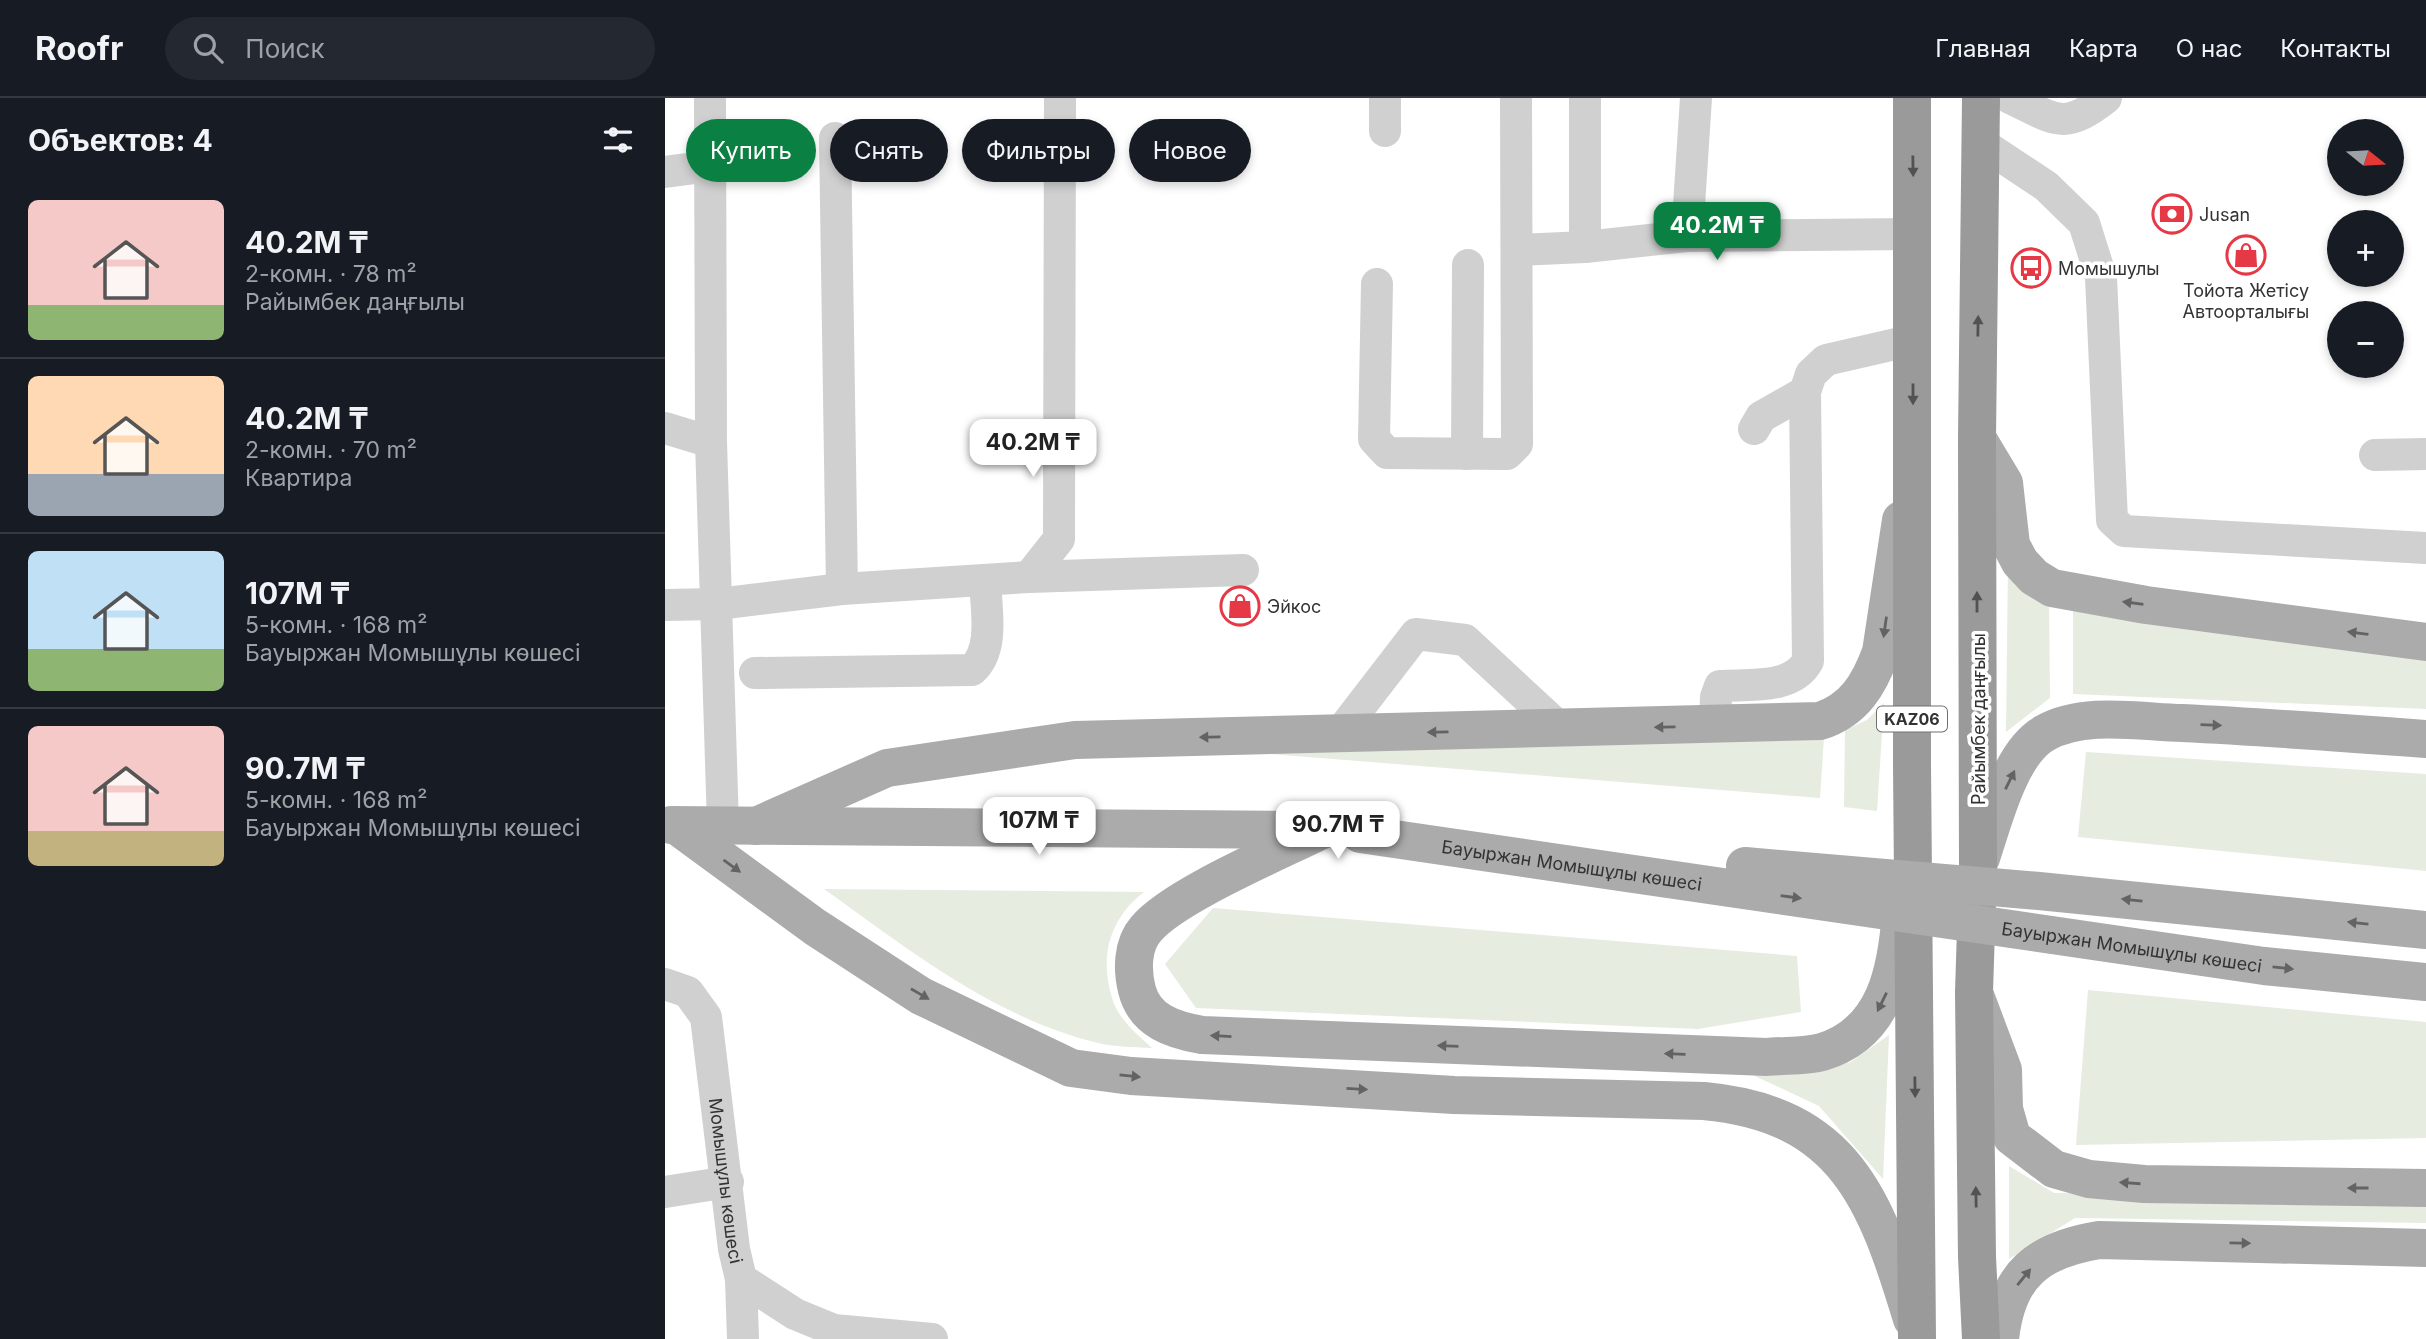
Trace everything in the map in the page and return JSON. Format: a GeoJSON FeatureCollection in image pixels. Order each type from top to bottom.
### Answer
{"type":"FeatureCollection","features":[{"type":"Feature","properties":{"kind":"highway","name":"KАZ06"},"geometry":{"type":"LineString","coordinates":[[1912,98],[1912,765],[1917,1337]]}},
{"type":"Feature","properties":{"kind":"highway","name":"Райымбек даңғылы"},"geometry":{"type":"LineString","coordinates":[[1981,98],[1977,438],[1978,867],[1974,992],[1977,1257],[1981,1339]]}},
{"type":"Feature","properties":{"kind":"main road"},"geometry":{"type":"LineString","coordinates":[[1977,438],[2004,483],[2011,544],[2020,562],[2034,578],[2052,588],[2146,605],[2426,642]]}},
{"type":"Feature","properties":{"kind":"main road"},"geometry":{"type":"LineString","coordinates":[[740,826],[887,768],[1075,740],[1715,726],[1820,721],[1841,713],[1867,684],[1881,652],[1913,439]]}},
{"type":"Feature","properties":{"kind":"main road"},"geometry":{"type":"LineString","coordinates":[[1978,867],[2000,802],[2028,747],[2045,733],[2071,724],[2130,721],[2256,726],[2426,740]]}},
{"type":"Feature","properties":{"kind":"main road"},"geometry":{"type":"LineString","coordinates":[[1322,830],[1181,902],[1146,928],[1139,940],[1133,973],[1140,1001],[1147,1011],[1169,1027],[1215,1036],[1767,1057],[1821,1052],[1857,1035],[1880,1009],[1891,982],[1899,936],[1912,765]]}},
{"type":"Feature","properties":{"kind":"main road"},"geometry":{"type":"LineString","coordinates":[[671,825],[1322,830],[1360,834]]}},
{"type":"Feature","properties":{"kind":"main road"},"geometry":{"type":"LineString","coordinates":[[671,825],[921,996],[1071,1068],[1131,1076],[1441,1094],[1704,1101],[1728,1103],[1775,1118],[1818,1141],[1848,1170],[1861,1187],[1888,1241],[1917,1337]]}},
{"type":"Feature","properties":{"kind":"main road","name":"Бауыржан Момышұлы көшесі"},"geometry":{"type":"LineString","coordinates":[[1360,834],[2039,891],[2426,930]]}},
{"type":"Feature","properties":{"kind":"main road","name":"Бауыржан Момышұлы көшесі"},"geometry":{"type":"LineString","coordinates":[[1360,834],[2264,966],[2426,982]]}},
{"type":"Feature","properties":{"kind":"main road"},"geometry":{"type":"LineString","coordinates":[[1974,992],[2003,1070],[2004,1109],[2012,1137],[2054,1169],[2089,1179],[2144,1184],[2426,1188]]}},
{"type":"Feature","properties":{"kind":"main road"},"geometry":{"type":"LineString","coordinates":[[2000,1339],[2011,1294],[2025,1274],[2043,1256],[2069,1245],[2110,1240],[2426,1248]]}},
{"type":"Feature","properties":{"kind":"street"},"geometry":{"type":"LineString","coordinates":[[710,98],[710,119]]}},
{"type":"Feature","properties":{"kind":"street"},"geometry":{"type":"LineString","coordinates":[[1029,577],[1059,539],[1060,98]]}},
{"type":"Feature","properties":{"kind":"street"},"geometry":{"type":"LineString","coordinates":[[1385,98],[1385,131]]}},
{"type":"Feature","properties":{"kind":"street"},"geometry":{"type":"LineString","coordinates":[[1377,284],[1374,439],[1387,453],[1507,454],[1517,444],[1516,98]]}},
{"type":"Feature","properties":{"kind":"street"},"geometry":{"type":"LineString","coordinates":[[1585,98],[1585,247]]}},
{"type":"Feature","properties":{"kind":"street"},"geometry":{"type":"LineString","coordinates":[[1687,236],[1696,98]]}},
{"type":"Feature","properties":{"kind":"street"},"geometry":{"type":"LineString","coordinates":[[2010,98],[2059,121],[2083,117],[2106,98]]}},
{"type":"Feature","properties":{"kind":"street"},"geometry":{"type":"LineString","coordinates":[[1981,143],[2046,186],[2084,223],[2101,277],[2112,520],[2124,531],[2426,548]]}},
{"type":"Feature","properties":{"kind":"street"},"geometry":{"type":"LineString","coordinates":[[665,172],[686,169]]}},
{"type":"Feature","properties":{"kind":"street"},"geometry":{"type":"LineString","coordinates":[[711,182],[711,442],[718,604],[740,826]]}},
{"type":"Feature","properties":{"kind":"street"},"geometry":{"type":"LineString","coordinates":[[836,182],[842,589]]}},
{"type":"Feature","properties":{"kind":"street"},"geometry":{"type":"LineString","coordinates":[[1518,250],[1585,247],[1687,236],[1914,234]]}},
{"type":"Feature","properties":{"kind":"street"},"geometry":{"type":"LineString","coordinates":[[1467,454],[1468,265]]}},
{"type":"Feature","properties":{"kind":"street"},"geometry":{"type":"LineString","coordinates":[[1715,726],[1716,696],[1720,686],[1783,681],[1801,674],[1808,661],[1805,391],[1811,374],[1826,360],[1913,340]]}},
{"type":"Feature","properties":{"kind":"street"},"geometry":{"type":"LineString","coordinates":[[1753,429],[1761,416],[1805,391]]}},
{"type":"Feature","properties":{"kind":"street"},"geometry":{"type":"LineString","coordinates":[[665,428],[711,442]]}},
{"type":"Feature","properties":{"kind":"street"},"geometry":{"type":"LineString","coordinates":[[2375,455],[2426,454]]}},
{"type":"Feature","properties":{"kind":"street"},"geometry":{"type":"LineString","coordinates":[[665,605],[718,604],[842,589],[1029,577],[1243,570]]}},
{"type":"Feature","properties":{"kind":"street"},"geometry":{"type":"LineString","coordinates":[[755,674],[972,670],[983,660],[987,644],[985,580]]}},
{"type":"Feature","properties":{"kind":"street"},"geometry":{"type":"LineString","coordinates":[[1339,734],[1416,634],[1465,640],[1562,729]]}},
{"type":"Feature","properties":{"kind":"street","name":"Момышұлы көшесі"},"geometry":{"type":"LineString","coordinates":[[665,984],[688,992],[706,1017],[734,1249],[741,1279],[795,1314],[834,1330],[932,1339]]}},
{"type":"Feature","properties":{"kind":"street"},"geometry":{"type":"LineString","coordinates":[[665,1192],[728,1182]]}},
{"type":"Feature","properties":{"kind":"street"},"geometry":{"type":"LineString","coordinates":[[741,1279],[743,1339]]}},
{"type":"Feature","properties":{"kind":"shaded area"},"geometry":{"type":"Polygon","coordinates":[[[2008,564],[2049,600],[2050,698],[2006,732],[2008,564]]]}},
{"type":"Feature","properties":{"kind":"shaded area"},"geometry":{"type":"Polygon","coordinates":[[[2073,610],[2426,656],[2426,709],[2073,694],[2073,610]]]}},
{"type":"Feature","properties":{"kind":"shaded area"},"geometry":{"type":"Polygon","coordinates":[[[1884,703],[1877,811],[1844,807],[1845,730],[1867,720],[1884,703]]]}},
{"type":"Feature","properties":{"kind":"shaded area"},"geometry":{"type":"Polygon","coordinates":[[[1824,737],[1820,798],[1196,748],[1824,737]]]}},
{"type":"Feature","properties":{"kind":"shaded area"},"geometry":{"type":"Polygon","coordinates":[[[2086,752],[2426,774],[2426,871],[2078,837],[2086,752]]]}},
{"type":"Feature","properties":{"kind":"shaded area"},"geometry":{"type":"Polygon","coordinates":[[[824,889],[1144,892],[1132,902],[1116,926],[1110,939],[1107,967],[1115,1006],[1129,1026],[1152,1048],[1094,1042],[1021,1016],[919,957],[824,889]]]}},
{"type":"Feature","properties":{"kind":"shaded area"},"geometry":{"type":"Polygon","coordinates":[[[1213,908],[1797,956],[1801,1012],[1698,1029],[1196,1008],[1165,964],[1213,908]]]}},
{"type":"Feature","properties":{"kind":"shaded area"},"geometry":{"type":"Polygon","coordinates":[[[2088,990],[2426,1022],[2426,1138],[2076,1145],[2088,990]]]}},
{"type":"Feature","properties":{"kind":"shaded area"},"geometry":{"type":"Polygon","coordinates":[[[1889,1035],[1883,1179],[1819,1106],[1742,1070],[1849,1063],[1889,1035]]]}},
{"type":"Feature","properties":{"kind":"shaded area"},"geometry":{"type":"Polygon","coordinates":[[[2009,1166],[2054,1193],[2426,1197],[2426,1223],[2075,1218],[2009,1259],[2009,1166]]]}},
{"type":"Feature","properties":{"kind":"place","name":"Jusan"},"geometry":{"type":"Point","coordinates":[2172,214]}},
{"type":"Feature","properties":{"kind":"place","name":"Тойота Жетiсу Автоорталығы"},"geometry":{"type":"Point","coordinates":[2246,255]}},
{"type":"Feature","properties":{"kind":"place","name":"Момышулы"},"geometry":{"type":"Point","coordinates":[2031,268]}},
{"type":"Feature","properties":{"kind":"place","name":"Эйкос"},"geometry":{"type":"Point","coordinates":[1240,606]}}]}
